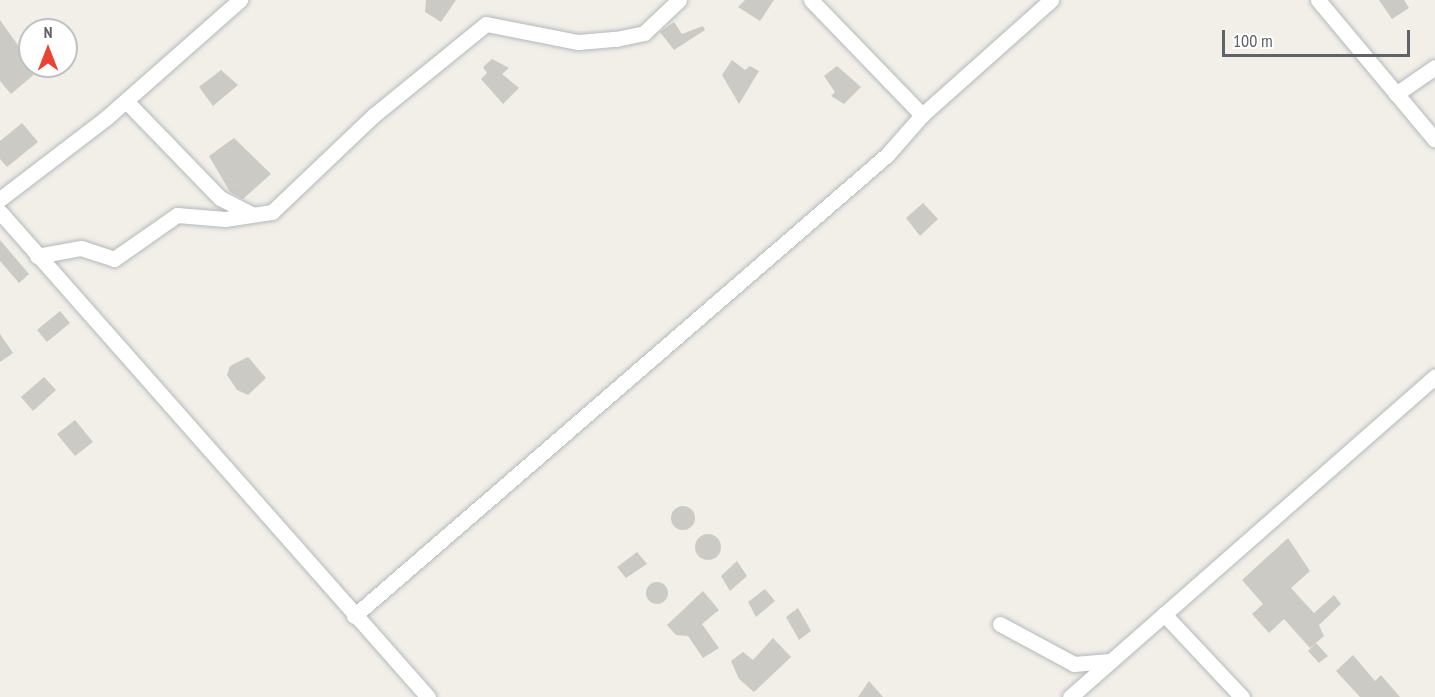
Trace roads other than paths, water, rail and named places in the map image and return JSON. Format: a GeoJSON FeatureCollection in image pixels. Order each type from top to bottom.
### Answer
{"type":"FeatureCollection","features":[{"type":"Feature","properties":{"kind":"street"},"geometry":{"type":"LineString","coordinates":[[0,199],[126,101],[240,0]]}},
{"type":"Feature","properties":{"kind":"street"},"geometry":{"type":"LineString","coordinates":[[37,256],[81,248],[114,259],[177,215],[200,213],[225,219],[264,216],[314,176],[401,92],[486,24],[578,42],[616,39],[644,33],[679,0]]}},
{"type":"Feature","properties":{"kind":"street"},"geometry":{"type":"LineString","coordinates":[[811,0],[922,115]]}},
{"type":"Feature","properties":{"kind":"street"},"geometry":{"type":"LineString","coordinates":[[354,616],[887,155],[922,115],[1051,0]]}},
{"type":"Feature","properties":{"kind":"street"},"geometry":{"type":"LineString","coordinates":[[1318,0],[1435,140]]}},
{"type":"Feature","properties":{"kind":"street"},"geometry":{"type":"LineString","coordinates":[[1396,94],[1435,67]]}},
{"type":"Feature","properties":{"kind":"street"},"geometry":{"type":"LineString","coordinates":[[126,101],[220,198],[243,213],[264,216]]}},
{"type":"Feature","properties":{"kind":"street"},"geometry":{"type":"LineString","coordinates":[[200,213],[220,198]]}},
{"type":"Feature","properties":{"kind":"street"},"geometry":{"type":"LineString","coordinates":[[0,212],[354,616],[428,697]]}},
{"type":"Feature","properties":{"kind":"street"},"geometry":{"type":"LineString","coordinates":[[1070,697],[1435,376]]}},
{"type":"Feature","properties":{"kind":"street"},"geometry":{"type":"LineString","coordinates":[[1164,614],[1242,697]]}},
{"type":"Feature","properties":{"kind":"street"},"geometry":{"type":"LineString","coordinates":[[1000,624],[1074,664],[1112,660]]}}]}
